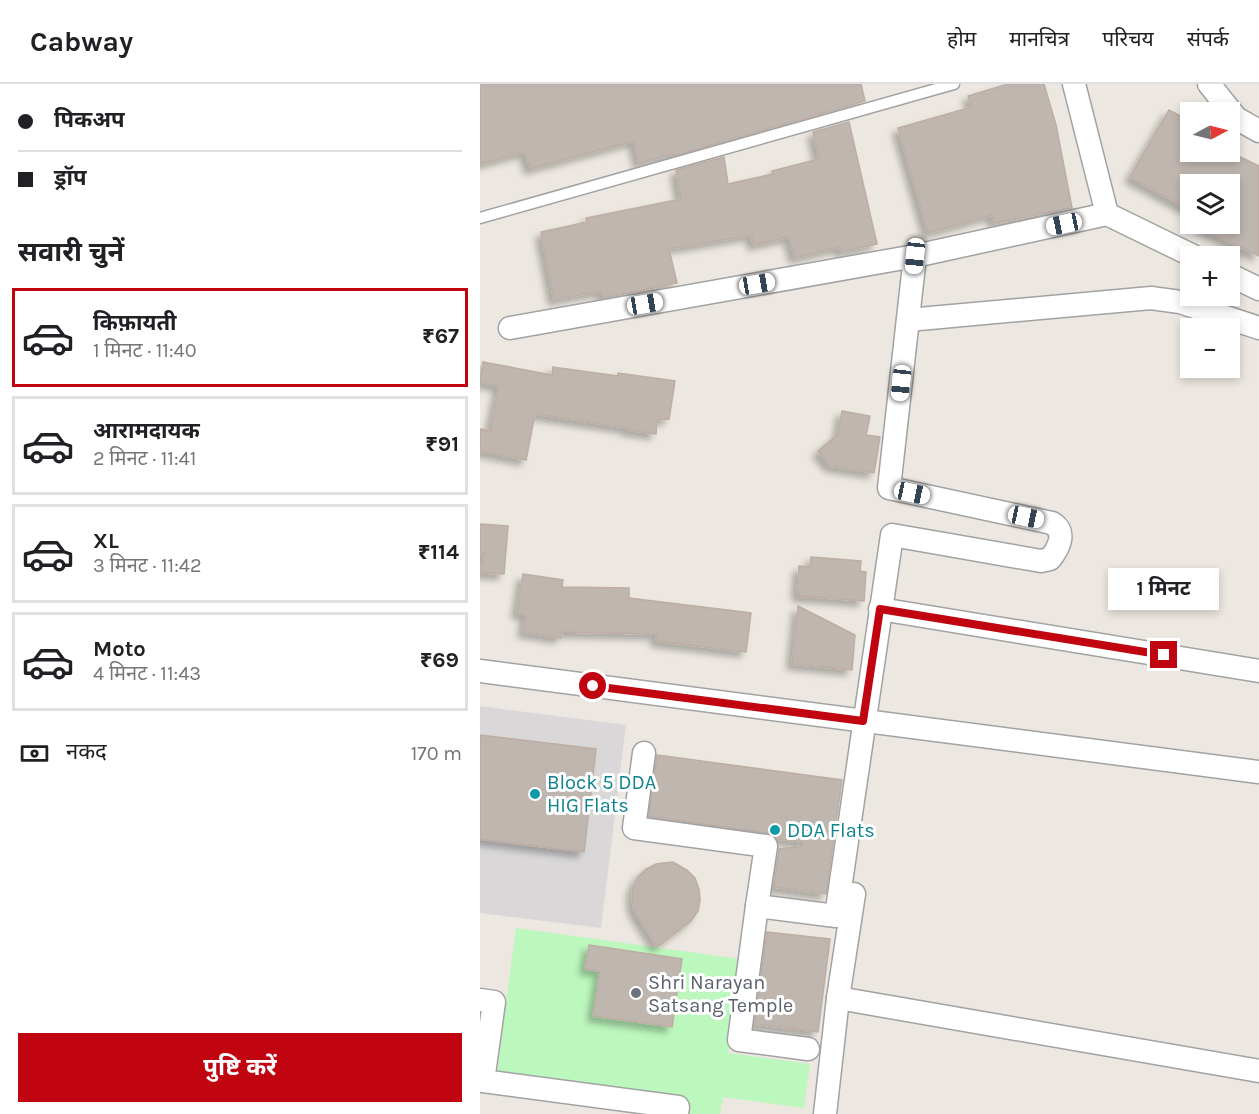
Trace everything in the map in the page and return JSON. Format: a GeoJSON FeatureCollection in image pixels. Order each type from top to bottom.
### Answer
{"type":"FeatureCollection","features":[{"type":"Feature","properties":{"kind":"street"},"geometry":{"type":"LineString","coordinates":[[1074,84],[1107,214]]}},
{"type":"Feature","properties":{"kind":"street"},"geometry":{"type":"LineString","coordinates":[[1209,84],[1236,118],[1259,131]]}},
{"type":"Feature","properties":{"kind":"street"},"geometry":{"type":"LineString","coordinates":[[510,328],[915,256],[1107,214],[1180,250]]}},
{"type":"Feature","properties":{"kind":"street"},"geometry":{"type":"LineString","coordinates":[[757,906],[836,916],[892,535],[1041,561],[1050,559],[1057,549],[1061,536],[1058,526],[1052,523],[889,488],[915,256]]}},
{"type":"Feature","properties":{"kind":"street"},"geometry":{"type":"LineString","coordinates":[[1240,280],[1259,289]]}},
{"type":"Feature","properties":{"kind":"street"},"geometry":{"type":"LineString","coordinates":[[908,320],[1151,298],[1180,302],[1259,328]]}},
{"type":"Feature","properties":{"kind":"street"},"geometry":{"type":"LineString","coordinates":[[880,609],[1259,671]]}},
{"type":"Feature","properties":{"kind":"street"},"geometry":{"type":"LineString","coordinates":[[480,671],[1259,772]]}},
{"type":"Feature","properties":{"kind":"street"},"geometry":{"type":"LineString","coordinates":[[644,753],[634,828],[766,846],[739,1040],[808,1049]]}},
{"type":"Feature","properties":{"kind":"street"},"geometry":{"type":"LineString","coordinates":[[825,1114],[838,998],[864,824]]}},
{"type":"Feature","properties":{"kind":"street"},"geometry":{"type":"LineString","coordinates":[[838,998],[1259,1071]]}},
{"type":"Feature","properties":{"kind":"street"},"geometry":{"type":"LineString","coordinates":[[493,1002],[483,1081],[678,1107],[677,1114]]}},
{"type":"Feature","properties":{"kind":"lane"},"geometry":{"type":"LineString","coordinates":[[480,218],[954,84]]}},
{"type":"Feature","properties":{"kind":"shaded area"},"geometry":{"type":"Polygon","coordinates":[[[480,706],[626,725],[601,928],[480,913],[480,839],[584,851],[596,750],[480,735],[480,706]]]}},
{"type":"Feature","properties":{"kind":"green space"},"geometry":{"type":"Polygon","coordinates":[[[516,928],[740,959],[728,1053],[810,1064],[804,1108],[723,1097],[720,1114],[684,1114],[685,1097],[497,1072],[516,928]]]}},
{"type":"Feature","properties":{"kind":"building"},"geometry":{"type":"Polygon","coordinates":[[[480,84],[861,84],[865,101],[673,156],[673,154],[639,163],[634,141],[530,169],[525,152],[480,164],[480,84]]]}},
{"type":"Feature","properties":{"kind":"building"},"geometry":{"type":"Polygon","coordinates":[[[1008,84],[1044,84],[1056,125],[1072,208],[994,223],[992,215],[928,233],[898,128],[972,107],[968,96],[1008,84]]]}},
{"type":"Feature","properties":{"kind":"building"},"geometry":{"type":"Polygon","coordinates":[[[1169,110],[1180,116],[1180,162],[1240,162],[1240,157],[1259,166],[1259,256],[1213,234],[1240,234],[1240,174],[1180,174],[1180,205],[1130,177],[1169,110]]]}},
{"type":"Feature","properties":{"kind":"building"},"geometry":{"type":"Polygon","coordinates":[[[849,122],[877,244],[841,252],[840,247],[795,258],[789,237],[753,245],[752,235],[669,249],[677,283],[603,298],[602,291],[554,300],[541,232],[587,222],[586,218],[681,199],[676,170],[724,157],[728,184],[773,174],[772,171],[819,159],[813,132],[849,122]]]}},
{"type":"Feature","properties":{"kind":"building"},"geometry":{"type":"Polygon","coordinates":[[[483,362],[552,375],[553,367],[675,381],[669,419],[657,420],[656,434],[535,414],[526,460],[480,451],[480,429],[490,431],[499,386],[480,382],[483,362]]]}},
{"type":"Feature","properties":{"kind":"building"},"geometry":{"type":"Polygon","coordinates":[[[842,411],[870,416],[866,435],[880,437],[874,473],[830,466],[818,451],[838,434],[842,411]]]}},
{"type":"Feature","properties":{"kind":"building"},"geometry":{"type":"Polygon","coordinates":[[[480,524],[508,526],[504,574],[482,573],[484,553],[480,555],[480,524]]]}},
{"type":"Feature","properties":{"kind":"building"},"geometry":{"type":"Polygon","coordinates":[[[811,557],[861,561],[860,571],[866,572],[864,601],[799,596],[797,593],[799,566],[810,567],[811,557]]]}},
{"type":"Feature","properties":{"kind":"building"},"geometry":{"type":"Polygon","coordinates":[[[523,574],[563,580],[562,587],[629,588],[629,598],[751,613],[746,652],[656,641],[657,634],[562,632],[561,638],[523,632],[526,615],[517,613],[523,574]]]}},
{"type":"Feature","properties":{"kind":"building"},"geometry":{"type":"Polygon","coordinates":[[[798,606],[855,635],[852,670],[792,664],[798,606]]]}},
{"type":"Feature","properties":{"kind":"building","name":"Block 5 DDA HIG Flats"},"geometry":{"type":"Polygon","coordinates":[[[480,735],[596,749],[584,852],[480,839],[480,735]]]}},
{"type":"Feature","properties":{"kind":"building","name":"DDA Flats"},"geometry":{"type":"Polygon","coordinates":[[[657,755],[842,780],[826,894],[774,887],[779,849],[802,846],[802,842],[777,839],[768,833],[649,816],[657,755]]]}},
{"type":"Feature","properties":{"kind":"building"},"geometry":{"type":"Polygon","coordinates":[[[673,862],[695,878],[700,900],[698,911],[691,921],[657,947],[634,910],[633,887],[638,877],[646,869],[656,864],[673,862]]]}},
{"type":"Feature","properties":{"kind":"building"},"geometry":{"type":"Polygon","coordinates":[[[767,932],[830,939],[818,1032],[755,1024],[767,932]]]}},
{"type":"Feature","properties":{"kind":"building","name":"Shri Narayan Satsang Temple"},"geometry":{"type":"Polygon","coordinates":[[[589,945],[682,959],[672,1027],[593,1016],[600,971],[585,969],[589,945]]]}},
{"type":"Feature","properties":{"kind":"place","name":"Block 5 DDA HIG Flats"},"geometry":{"type":"Point","coordinates":[535,794]}},
{"type":"Feature","properties":{"kind":"place","name":"DDA Flats"},"geometry":{"type":"Point","coordinates":[775,830]}},
{"type":"Feature","properties":{"kind":"place","name":"Shri Narayan Satsang Temple"},"geometry":{"type":"Point","coordinates":[636,993]}},
{"type":"Feature","properties":{"kind":"route"},"geometry":{"type":"LineString","coordinates":[[593,686],[863,721],[880,609],[1164,655]]}}]}
